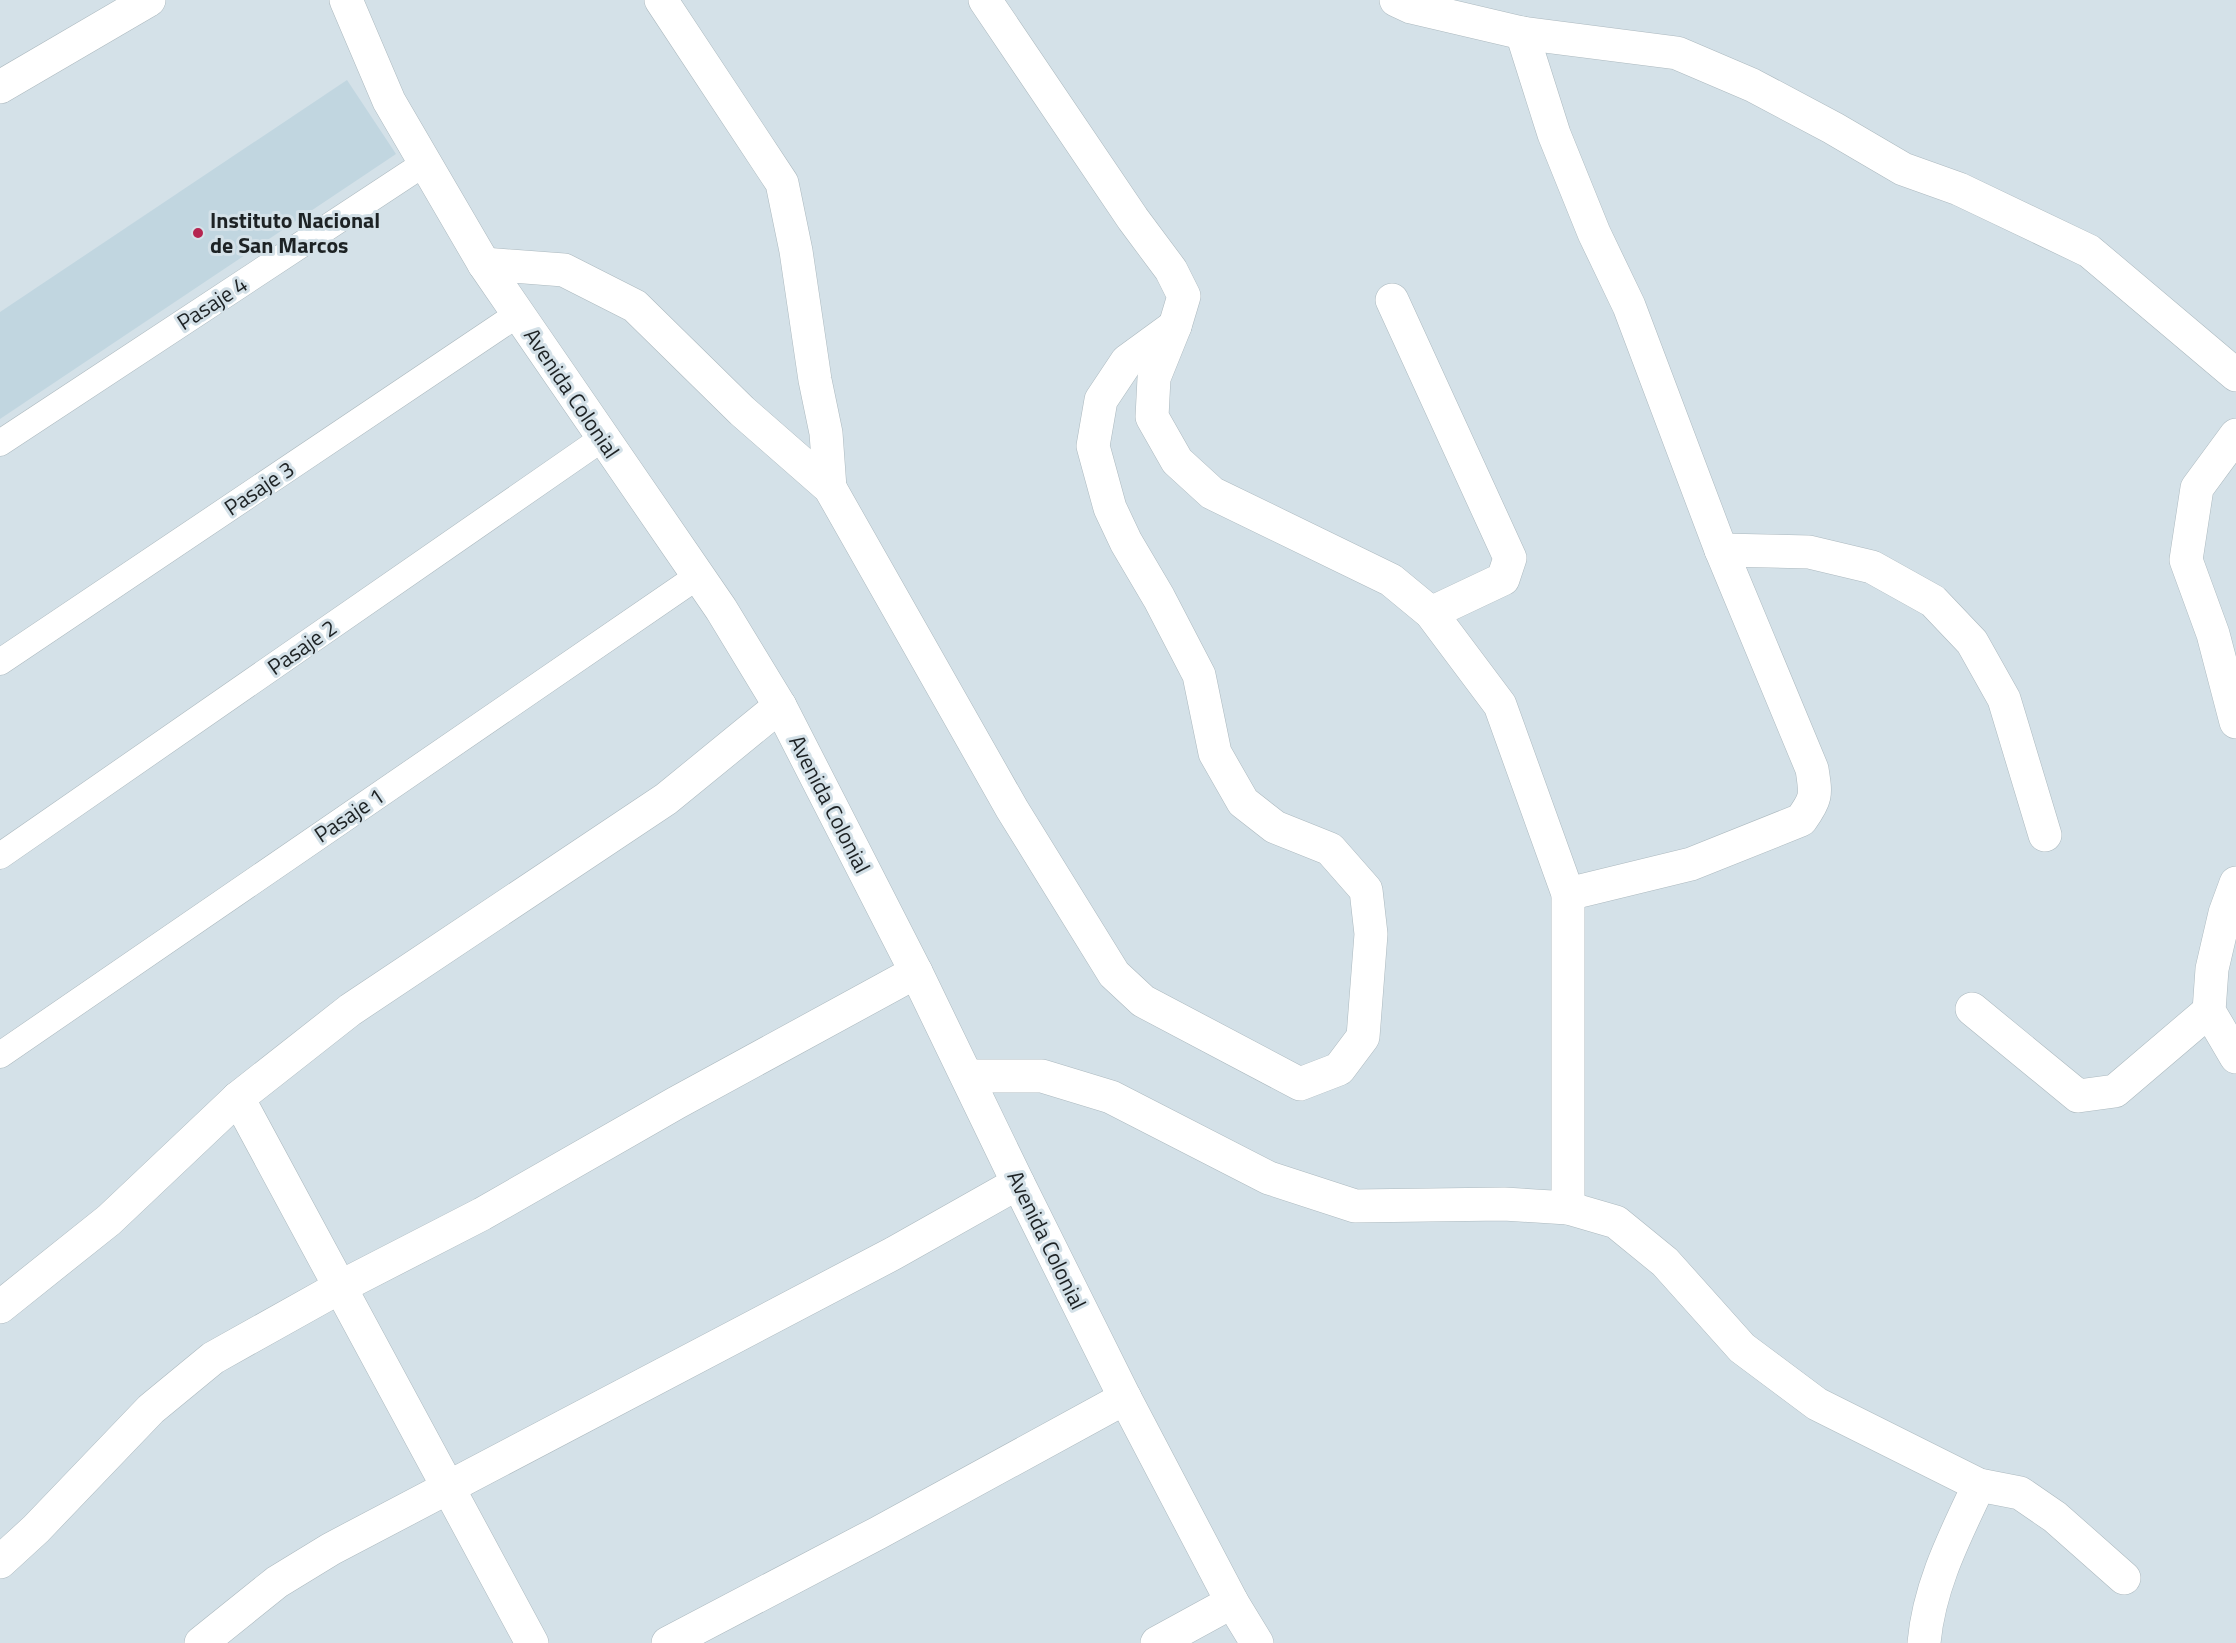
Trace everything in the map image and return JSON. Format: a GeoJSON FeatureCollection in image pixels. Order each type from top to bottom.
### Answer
{"type":"FeatureCollection","features":[{"type":"Feature","properties":{"kind":"street"},"geometry":{"type":"LineString","coordinates":[[0,87],[149,0]]}},
{"type":"Feature","properties":{"kind":"street","name":"Avenida Colonial"},"geometry":{"type":"LineString","coordinates":[[346,0],[389,101],[484,264],[698,576],[780,706],[916,972],[1125,1398],[1232,1602],[1257,1643]]}},
{"type":"Feature","properties":{"kind":"street"},"geometry":{"type":"LineString","coordinates":[[661,0],[782,183],[796,251],[815,380],[826,433],[830,488]]}},
{"type":"Feature","properties":{"kind":"street"},"geometry":{"type":"LineString","coordinates":[[985,0],[1133,219],[1171,270],[1184,296],[1176,326],[1154,378],[1152,417],[1178,461],[1212,492],[1391,580],[1431,613],[1500,705],[1568,894],[1568,1208]]}},
{"type":"Feature","properties":{"kind":"street"},"geometry":{"type":"LineString","coordinates":[[1396,0],[1411,7],[1522,33],[1677,53],[1752,85],[1903,169],[1959,189],[2089,251],[2236,375]]}},
{"type":"Feature","properties":{"kind":"street"},"geometry":{"type":"LineString","coordinates":[[1522,33],[1554,134],[1594,233],[1629,306],[1721,550],[1812,769],[1816,794],[1801,820],[1691,864],[1568,894]]}},
{"type":"Feature","properties":{"kind":"street","name":"Pasaje 4"},"geometry":{"type":"LineString","coordinates":[[0,443],[425,163]]}},
{"type":"Feature","properties":{"kind":"street"},"geometry":{"type":"LineString","coordinates":[[484,264],[564,270],[635,306],[742,411],[830,488],[1012,809],[1114,974],[1143,1001],[1300,1084],[1339,1069],[1363,1037],[1371,934],[1366,890],[1330,849],[1275,827],[1243,802],[1215,753],[1199,675],[1159,598],[1126,542],[1110,508],[1093,446],[1101,400],[1127,361],[1176,326]]}},
{"type":"Feature","properties":{"kind":"street"},"geometry":{"type":"LineString","coordinates":[[1392,300],[1510,558],[1503,579],[1431,613]]}},
{"type":"Feature","properties":{"kind":"street","name":"Pasaje 3"},"geometry":{"type":"LineString","coordinates":[[0,662],[518,314]]}},
{"type":"Feature","properties":{"kind":"street"},"geometry":{"type":"LineString","coordinates":[[2236,435],[2198,488],[2186,560],[2213,634],[2236,722]]}},
{"type":"Feature","properties":{"kind":"street","name":"Pasaje 2"},"geometry":{"type":"LineString","coordinates":[[0,856],[603,438]]}},
{"type":"Feature","properties":{"kind":"street"},"geometry":{"type":"LineString","coordinates":[[1721,550],[1809,552],[1872,567],[1934,601],[1972,642],[2004,699],[2045,835]]}},
{"type":"Feature","properties":{"kind":"street","name":"Pasaje 1"},"geometry":{"type":"LineString","coordinates":[[0,1055],[698,576]]}},
{"type":"Feature","properties":{"kind":"street"},"geometry":{"type":"LineString","coordinates":[[0,1307],[109,1220],[238,1098],[350,1010],[666,799],[780,706]]}},
{"type":"Feature","properties":{"kind":"street"},"geometry":{"type":"LineString","coordinates":[[2236,883],[2225,913],[2212,969],[2209,1011],[2236,1057]]}},
{"type":"Feature","properties":{"kind":"street"},"geometry":{"type":"LineString","coordinates":[[0,1562],[36,1529],[152,1409],[213,1358],[340,1287],[482,1214],[676,1103],[916,972]]}},
{"type":"Feature","properties":{"kind":"street"},"geometry":{"type":"LineString","coordinates":[[1972,1009],[2078,1096],[2115,1091],[2209,1011]]}},
{"type":"Feature","properties":{"kind":"street"},"geometry":{"type":"LineString","coordinates":[[967,1077],[1042,1076],[1111,1097],[1269,1178],[1355,1206],[1504,1204],[1568,1208],[1616,1222],[1665,1262],[1742,1348],[1817,1404],[1979,1485],[2020,1493],[2055,1517],[2124,1578]]}},
{"type":"Feature","properties":{"kind":"street"},"geometry":{"type":"LineString","coordinates":[[238,1098],[532,1643]]}},
{"type":"Feature","properties":{"kind":"street"},"geometry":{"type":"LineString","coordinates":[[201,1643],[277,1582],[331,1550],[894,1253],[1018,1183]]}},
{"type":"Feature","properties":{"kind":"street"},"geometry":{"type":"LineString","coordinates":[[668,1643],[868,1538],[1125,1398]]}},
{"type":"Feature","properties":{"kind":"street"},"geometry":{"type":"LineString","coordinates":[[1924,1643],[1925,1621],[1940,1568],[1979,1485]]}},
{"type":"Feature","properties":{"kind":"street"},"geometry":{"type":"LineString","coordinates":[[1157,1643],[1232,1602]]}},
{"type":"Feature","properties":{"kind":"shaded area","name":"Instituto Nacional de San Marcos"},"geometry":{"type":"Polygon","coordinates":[[[347,80],[396,154],[0,419],[0,312],[347,80]]]}},
{"type":"Feature","properties":{"kind":"place","name":"Instituto Nacional de San Marcos"},"geometry":{"type":"Point","coordinates":[198,233]}}]}
